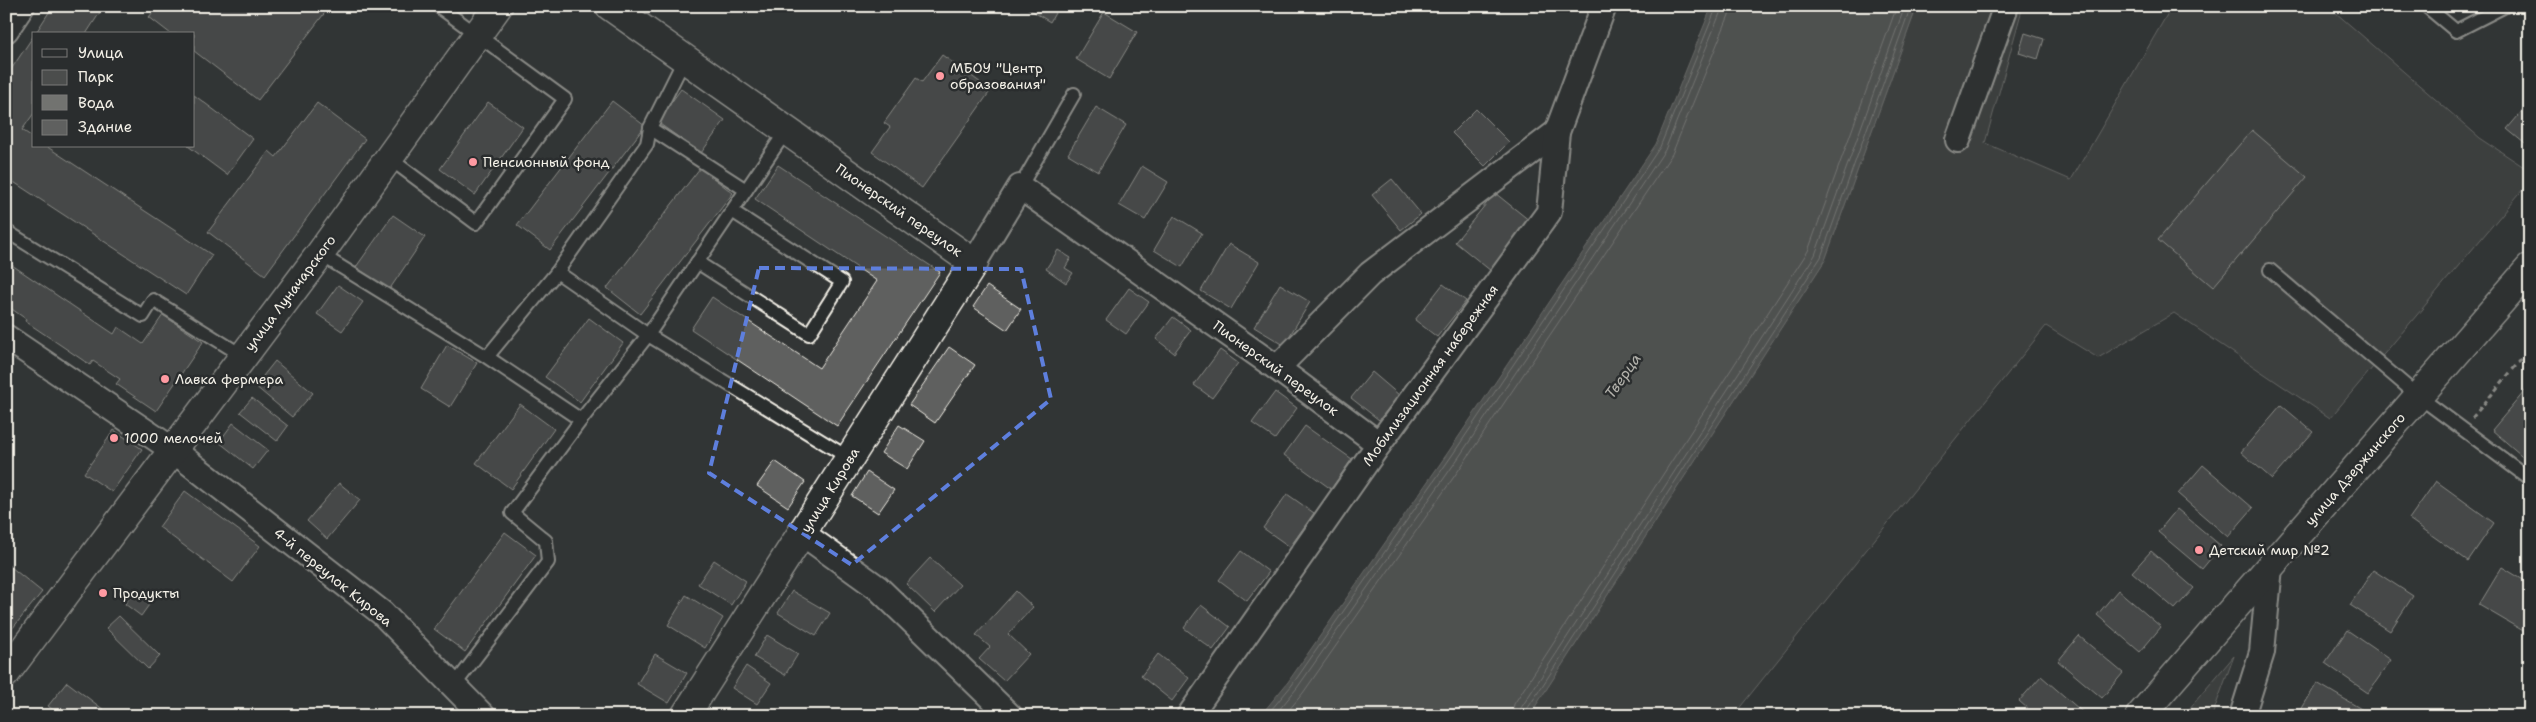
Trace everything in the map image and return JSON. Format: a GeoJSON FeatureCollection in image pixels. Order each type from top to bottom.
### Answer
{"type":"FeatureCollection","features":[{"type":"Feature","properties":{"kind":"street"},"geometry":{"type":"LineString","coordinates":[[6,30],[22,6]]}},
{"type":"Feature","properties":{"kind":"street","name":"улица Луначарского"},"geometry":{"type":"LineString","coordinates":[[6,673],[320,254],[498,6]]}},
{"type":"Feature","properties":{"kind":"street","name":"Пионерский переулок"},"geometry":{"type":"LineString","coordinates":[[610,6],[974,263],[1020,187],[1277,368],[1379,444]]}},
{"type":"Feature","properties":{"kind":"street","name":"Мобилизационная набережная"},"geometry":{"type":"LineString","coordinates":[[1189,716],[1379,444],[1549,212],[1557,132],[1604,6]]}},
{"type":"Feature","properties":{"kind":"street"},"geometry":{"type":"LineString","coordinates":[[1958,140],[2006,6]]}},
{"type":"Feature","properties":{"kind":"street"},"geometry":{"type":"LineString","coordinates":[[1277,368],[1370,274],[1557,132]]}},
{"type":"Feature","properties":{"kind":"street","name":"улица Кирова"},"geometry":{"type":"LineString","coordinates":[[684,716],[974,263]]}},
{"type":"Feature","properties":{"kind":"street","name":"улица Дзержинского"},"geometry":{"type":"LineString","coordinates":[[2140,716],[2530,268]]}},
{"type":"Feature","properties":{"kind":"street","name":"4-й переулок Кирова"},"geometry":{"type":"LineString","coordinates":[[6,337],[173,450],[382,613],[483,716]]}},
{"type":"Feature","properties":{"kind":"street"},"geometry":{"type":"LineString","coordinates":[[802,533],[878,588],[1010,716]]}},
{"type":"Feature","properties":{"kind":"street"},"geometry":{"type":"LineString","coordinates":[[2242,716],[2262,652],[2270,567]]}},
{"type":"Feature","properties":{"kind":"lane"},"geometry":{"type":"LineString","coordinates":[[389,158],[476,223],[565,99],[438,6]]}},
{"type":"Feature","properties":{"kind":"lane"},"geometry":{"type":"LineString","coordinates":[[2426,6],[2456,32],[2505,6]]}},
{"type":"Feature","properties":{"kind":"lane"},"geometry":{"type":"LineString","coordinates":[[487,357],[557,272],[646,144],[650,128],[684,58]]}},
{"type":"Feature","properties":{"kind":"lane"},"geometry":{"type":"LineString","coordinates":[[1020,187],[1074,94]]}},
{"type":"Feature","properties":{"kind":"lane"},"geometry":{"type":"LineString","coordinates":[[650,128],[746,190]]}},
{"type":"Feature","properties":{"kind":"lane"},"geometry":{"type":"LineString","coordinates":[[454,686],[548,562],[546,542],[512,513],[581,420],[648,335],[786,131]]}},
{"type":"Feature","properties":{"kind":"lane"},"geometry":{"type":"LineString","coordinates":[[697,262],[809,334],[842,282],[732,211]]}},
{"type":"Feature","properties":{"kind":"lane"},"geometry":{"type":"LineString","coordinates":[[6,231],[143,316],[153,300],[243,356]]}},
{"type":"Feature","properties":{"kind":"lane"},"geometry":{"type":"LineString","coordinates":[[320,254],[487,357],[581,420]]}},
{"type":"Feature","properties":{"kind":"lane"},"geometry":{"type":"LineString","coordinates":[[2270,270],[2418,396],[2530,479]]}},
{"type":"Feature","properties":{"kind":"lane"},"geometry":{"type":"LineString","coordinates":[[557,272],[648,335],[850,458]]}},
{"type":"Feature","properties":{"kind":"path"},"geometry":{"type":"LineString","coordinates":[[2463,429],[2530,349]]}},
{"type":"Feature","properties":{"kind":"highlighted area"},"geometry":{"type":"Polygon","coordinates":[[[759,268],[1021,269],[1051,399],[852,565],[709,473],[759,268]]]}},
{"type":"Feature","properties":{"kind":"green space"},"geometry":{"type":"Polygon","coordinates":[[[1917,6],[2023,6],[1985,143],[2071,180],[2172,6],[2328,6],[2480,138],[2530,171],[2530,181],[2330,418],[2174,313],[2098,358],[2046,326],[1733,716],[1529,716],[1825,260],[1917,6]]]}},
{"type":"Feature","properties":{"kind":"green space"},"geometry":{"type":"Polygon","coordinates":[[[2234,656],[2212,716],[2183,716],[2234,656]]]}},
{"type":"Feature","properties":{"kind":"water","name":"Тверца"},"geometry":{"type":"Polygon","coordinates":[[[1712,6],[1917,6],[1825,260],[1529,716],[1260,716],[1288,682],[1449,451],[1656,144],[1712,6]]]}},
{"type":"Feature","properties":{"kind":"building"},"geometry":{"type":"Polygon","coordinates":[[[53,6],[104,6],[87,32],[36,32],[53,6]]]}},
{"type":"Feature","properties":{"kind":"building"},"geometry":{"type":"Polygon","coordinates":[[[158,6],[330,6],[258,100],[195,52],[195,32],[168,32],[149,17],[158,6]]]}},
{"type":"Feature","properties":{"kind":"building"},"geometry":{"type":"Polygon","coordinates":[[[1024,6],[1059,6],[1050,22],[1024,6]]]}},
{"type":"Feature","properties":{"kind":"building"},"geometry":{"type":"Polygon","coordinates":[[[1104,12],[1137,32],[1109,79],[1076,59],[1104,12]]]}},
{"type":"Feature","properties":{"kind":"building"},"geometry":{"type":"Polygon","coordinates":[[[2025,33],[2044,39],[2038,59],[2019,53],[2025,33]]]}},
{"type":"Feature","properties":{"kind":"building"},"geometry":{"type":"Polygon","coordinates":[[[32,38],[32,116],[22,130],[32,137],[32,148],[49,148],[212,255],[186,295],[6,177],[6,77],[32,38]]]}},
{"type":"Feature","properties":{"kind":"building"},"geometry":{"type":"Polygon","coordinates":[[[942,55],[991,90],[922,188],[872,152],[890,127],[884,123],[916,78],[922,82],[942,55]]]}},
{"type":"Feature","properties":{"kind":"building"},"geometry":{"type":"Polygon","coordinates":[[[681,89],[725,120],[701,153],[657,122],[681,89]]]}},
{"type":"Feature","properties":{"kind":"building"},"geometry":{"type":"Polygon","coordinates":[[[195,96],[253,139],[227,175],[191,148],[195,148],[195,96]]]}},
{"type":"Feature","properties":{"kind":"building"},"geometry":{"type":"Polygon","coordinates":[[[612,101],[645,126],[550,250],[517,225],[612,101]]]}},
{"type":"Feature","properties":{"kind":"building"},"geometry":{"type":"Polygon","coordinates":[[[488,102],[523,127],[475,195],[440,169],[488,102]]]}},
{"type":"Feature","properties":{"kind":"building"},"geometry":{"type":"Polygon","coordinates":[[[2530,102],[2530,148],[2507,129],[2530,102]]]}},
{"type":"Feature","properties":{"kind":"building"},"geometry":{"type":"Polygon","coordinates":[[[317,103],[365,139],[265,275],[208,232],[269,151],[276,157],[317,103]]]}},
{"type":"Feature","properties":{"kind":"building"},"geometry":{"type":"Polygon","coordinates":[[[1096,107],[1126,125],[1098,172],[1068,154],[1096,107]]]}},
{"type":"Feature","properties":{"kind":"building"},"geometry":{"type":"Polygon","coordinates":[[[1476,109],[1509,142],[1485,166],[1452,133],[1476,109]]]}},
{"type":"Feature","properties":{"kind":"building"},"geometry":{"type":"Polygon","coordinates":[[[2252,130],[2307,177],[2213,287],[2158,240],[2252,130]]]}},
{"type":"Feature","properties":{"kind":"building"},"geometry":{"type":"Polygon","coordinates":[[[778,165],[940,272],[837,426],[691,329],[712,297],[819,368],[877,281],[755,199],[778,165]]]}},
{"type":"Feature","properties":{"kind":"building"},"geometry":{"type":"Polygon","coordinates":[[[1142,166],[1168,182],[1145,220],[1119,205],[1142,166]]]}},
{"type":"Feature","properties":{"kind":"building"},"geometry":{"type":"Polygon","coordinates":[[[700,168],[733,193],[640,314],[607,288],[700,168]]]}},
{"type":"Feature","properties":{"kind":"building"},"geometry":{"type":"Polygon","coordinates":[[[1392,179],[1421,214],[1401,230],[1372,195],[1392,179]]]}},
{"type":"Feature","properties":{"kind":"building"},"geometry":{"type":"Polygon","coordinates":[[[1495,193],[1530,221],[1491,271],[1455,242],[1495,193]]]}},
{"type":"Feature","properties":{"kind":"building"},"geometry":{"type":"Polygon","coordinates":[[[393,215],[425,237],[389,290],[356,267],[393,215]]]}},
{"type":"Feature","properties":{"kind":"building"},"geometry":{"type":"Polygon","coordinates":[[[1174,216],[1202,233],[1182,267],[1154,250],[1174,216]]]}},
{"type":"Feature","properties":{"kind":"building"},"geometry":{"type":"Polygon","coordinates":[[[1229,244],[1259,262],[1231,309],[1201,291],[1229,244]]]}},
{"type":"Feature","properties":{"kind":"building"},"geometry":{"type":"Polygon","coordinates":[[[1058,250],[1071,258],[1065,268],[1073,273],[1066,283],[1046,269],[1058,250]]]}},
{"type":"Feature","properties":{"kind":"building"},"geometry":{"type":"Polygon","coordinates":[[[6,261],[114,334],[118,327],[143,344],[163,315],[203,342],[156,411],[116,384],[120,379],[93,361],[90,365],[25,321],[26,319],[6,305],[6,261]]]}},
{"type":"Feature","properties":{"kind":"building"},"geometry":{"type":"Polygon","coordinates":[[[1280,284],[1310,302],[1284,345],[1254,327],[1280,284]]]}},
{"type":"Feature","properties":{"kind":"building"},"geometry":{"type":"Polygon","coordinates":[[[1443,284],[1466,301],[1437,337],[1415,320],[1443,284]]]}},
{"type":"Feature","properties":{"kind":"building"},"geometry":{"type":"Polygon","coordinates":[[[338,285],[363,302],[342,331],[317,314],[338,285]]]}},
{"type":"Feature","properties":{"kind":"building"},"geometry":{"type":"Polygon","coordinates":[[[987,286],[1021,309],[1007,330],[973,307],[987,286]]]}},
{"type":"Feature","properties":{"kind":"building"},"geometry":{"type":"Polygon","coordinates":[[[1129,288],[1149,302],[1126,334],[1106,320],[1129,288]]]}},
{"type":"Feature","properties":{"kind":"building"},"geometry":{"type":"Polygon","coordinates":[[[1173,317],[1191,330],[1174,353],[1156,339],[1173,317]]]}},
{"type":"Feature","properties":{"kind":"building"},"geometry":{"type":"Polygon","coordinates":[[[589,318],[623,343],[580,402],[545,377],[589,318]]]}},
{"type":"Feature","properties":{"kind":"building"},"geometry":{"type":"Polygon","coordinates":[[[447,345],[477,363],[450,407],[421,389],[447,345]]]}},
{"type":"Feature","properties":{"kind":"building"},"geometry":{"type":"Polygon","coordinates":[[[949,347],[975,365],[935,423],[909,405],[949,347]]]}},
{"type":"Feature","properties":{"kind":"building"},"geometry":{"type":"Polygon","coordinates":[[[1220,350],[1238,363],[1212,398],[1194,385],[1220,350]]]}},
{"type":"Feature","properties":{"kind":"building"},"geometry":{"type":"Polygon","coordinates":[[[275,361],[313,393],[292,417],[255,386],[275,361]]]}},
{"type":"Feature","properties":{"kind":"building"},"geometry":{"type":"Polygon","coordinates":[[[1372,372],[1399,395],[1379,420],[1351,398],[1372,372]]]}},
{"type":"Feature","properties":{"kind":"building"},"geometry":{"type":"Polygon","coordinates":[[[2530,385],[2530,459],[2528,461],[2492,430],[2530,385]]]}},
{"type":"Feature","properties":{"kind":"building"},"geometry":{"type":"Polygon","coordinates":[[[1275,392],[1297,408],[1275,439],[1252,423],[1275,392]]]}},
{"type":"Feature","properties":{"kind":"building"},"geometry":{"type":"Polygon","coordinates":[[[252,398],[288,426],[277,441],[240,412],[252,398]]]}},
{"type":"Feature","properties":{"kind":"building"},"geometry":{"type":"Polygon","coordinates":[[[520,404],[554,429],[511,489],[476,463],[520,404]]]}},
{"type":"Feature","properties":{"kind":"building"},"geometry":{"type":"Polygon","coordinates":[[[2281,405],[2313,432],[2272,479],[2241,452],[2281,405]]]}},
{"type":"Feature","properties":{"kind":"building"},"geometry":{"type":"Polygon","coordinates":[[[233,423],[268,450],[253,469],[219,442],[233,423]]]}},
{"type":"Feature","properties":{"kind":"building"},"geometry":{"type":"Polygon","coordinates":[[[899,425],[925,441],[907,469],[881,453],[899,425]]]}},
{"type":"Feature","properties":{"kind":"building"},"geometry":{"type":"Polygon","coordinates":[[[1305,426],[1352,459],[1331,489],[1284,455],[1305,426]]]}},
{"type":"Feature","properties":{"kind":"building"},"geometry":{"type":"Polygon","coordinates":[[[114,430],[142,449],[112,492],[84,473],[114,430]]]}},
{"type":"Feature","properties":{"kind":"building"},"geometry":{"type":"Polygon","coordinates":[[[775,461],[805,482],[788,507],[757,486],[775,461]]]}},
{"type":"Feature","properties":{"kind":"building"},"geometry":{"type":"Polygon","coordinates":[[[2203,465],[2253,508],[2228,537],[2178,494],[2203,465]]]}},
{"type":"Feature","properties":{"kind":"building"},"geometry":{"type":"Polygon","coordinates":[[[867,472],[894,490],[878,513],[852,496],[867,472]]]}},
{"type":"Feature","properties":{"kind":"building"},"geometry":{"type":"Polygon","coordinates":[[[2436,481],[2494,523],[2468,561],[2409,519],[2436,481]]]}},
{"type":"Feature","properties":{"kind":"building"},"geometry":{"type":"Polygon","coordinates":[[[339,483],[360,500],[327,539],[307,521],[339,483]]]}},
{"type":"Feature","properties":{"kind":"building"},"geometry":{"type":"Polygon","coordinates":[[[185,491],[260,546],[233,582],[159,527],[185,491]]]}},
{"type":"Feature","properties":{"kind":"building"},"geometry":{"type":"Polygon","coordinates":[[[1287,494],[1314,513],[1290,547],[1263,528],[1287,494]]]}},
{"type":"Feature","properties":{"kind":"building"},"geometry":{"type":"Polygon","coordinates":[[[2177,509],[2221,546],[2202,569],[2158,532],[2177,509]]]}},
{"type":"Feature","properties":{"kind":"building"},"geometry":{"type":"Polygon","coordinates":[[[505,532],[536,555],[465,652],[434,629],[505,532]]]}},
{"type":"Feature","properties":{"kind":"building"},"geometry":{"type":"Polygon","coordinates":[[[1241,551],[1269,572],[1247,601],[1219,580],[1241,551]]]}},
{"type":"Feature","properties":{"kind":"building"},"geometry":{"type":"Polygon","coordinates":[[[2151,551],[2194,588],[2175,609],[2132,572],[2151,551]]]}},
{"type":"Feature","properties":{"kind":"building"},"geometry":{"type":"Polygon","coordinates":[[[930,558],[960,585],[935,612],[906,584],[930,558]]]}},
{"type":"Feature","properties":{"kind":"building"},"geometry":{"type":"Polygon","coordinates":[[[714,560],[746,581],[731,605],[698,584],[714,560]]]}},
{"type":"Feature","properties":{"kind":"building"},"geometry":{"type":"Polygon","coordinates":[[[6,563],[42,592],[12,629],[6,624],[6,563]]]}},
{"type":"Feature","properties":{"kind":"building"},"geometry":{"type":"Polygon","coordinates":[[[2502,567],[2530,584],[2530,624],[2525,632],[2479,605],[2502,567]]]}},
{"type":"Feature","properties":{"kind":"building"},"geometry":{"type":"Polygon","coordinates":[[[2373,570],[2413,596],[2390,631],[2350,605],[2373,570]]]}},
{"type":"Feature","properties":{"kind":"building"},"geometry":{"type":"Polygon","coordinates":[[[135,590],[151,602],[141,616],[125,604],[135,590]]]}},
{"type":"Feature","properties":{"kind":"building"},"geometry":{"type":"Polygon","coordinates":[[[2118,590],[2161,627],[2140,652],[2097,615],[2118,590]]]}},
{"type":"Feature","properties":{"kind":"building"},"geometry":{"type":"Polygon","coordinates":[[[792,591],[830,613],[816,636],[778,613],[792,591]]]}},
{"type":"Feature","properties":{"kind":"building"},"geometry":{"type":"Polygon","coordinates":[[[1016,591],[1033,607],[1008,634],[1029,654],[1004,681],[979,659],[990,647],[976,635],[1016,591]]]}},
{"type":"Feature","properties":{"kind":"building"},"geometry":{"type":"Polygon","coordinates":[[[686,595],[723,618],[705,648],[668,625],[686,595]]]}},
{"type":"Feature","properties":{"kind":"building"},"geometry":{"type":"Polygon","coordinates":[[[1201,605],[1230,627],[1213,650],[1184,628],[1201,605]]]}},
{"type":"Feature","properties":{"kind":"building"},"geometry":{"type":"Polygon","coordinates":[[[119,616],[160,656],[148,669],[106,628],[119,616]]]}},
{"type":"Feature","properties":{"kind":"building"},"geometry":{"type":"Polygon","coordinates":[[[2347,630],[2391,660],[2368,693],[2325,663],[2347,630]]]}},
{"type":"Feature","properties":{"kind":"building"},"geometry":{"type":"Polygon","coordinates":[[[767,635],[798,654],[785,675],[754,657],[767,635]]]}},
{"type":"Feature","properties":{"kind":"building"},"geometry":{"type":"Polygon","coordinates":[[[2079,636],[2123,673],[2102,698],[2058,661],[2079,636]]]}},
{"type":"Feature","properties":{"kind":"building"},"geometry":{"type":"Polygon","coordinates":[[[655,654],[687,673],[669,703],[637,684],[655,654]]]}},
{"type":"Feature","properties":{"kind":"building"},"geometry":{"type":"Polygon","coordinates":[[[1158,654],[1189,678],[1172,701],[1141,676],[1158,654]]]}},
{"type":"Feature","properties":{"kind":"building"},"geometry":{"type":"Polygon","coordinates":[[[746,666],[771,683],[757,704],[732,688],[746,666]]]}},
{"type":"Feature","properties":{"kind":"building"},"geometry":{"type":"Polygon","coordinates":[[[2041,676],[2087,716],[2036,716],[2019,701],[2041,676]]]}},
{"type":"Feature","properties":{"kind":"building"},"geometry":{"type":"Polygon","coordinates":[[[67,682],[104,710],[100,716],[61,716],[48,706],[67,682]]]}},
{"type":"Feature","properties":{"kind":"building"},"geometry":{"type":"Polygon","coordinates":[[[2317,683],[2363,710],[2360,716],[2310,716],[2301,710],[2317,683]]]}},
{"type":"Feature","properties":{"kind":"place","name":"МБОУ \"Центр образования\""},"geometry":{"type":"Point","coordinates":[940,76]}},
{"type":"Feature","properties":{"kind":"place","name":"Пенсионный фонд"},"geometry":{"type":"Point","coordinates":[473,162]}},
{"type":"Feature","properties":{"kind":"place","name":"Лавка фермера"},"geometry":{"type":"Point","coordinates":[165,379]}},
{"type":"Feature","properties":{"kind":"place","name":"1000 мелочей"},"geometry":{"type":"Point","coordinates":[114,438]}},
{"type":"Feature","properties":{"kind":"place","name":"Детский мир №2"},"geometry":{"type":"Point","coordinates":[2199,550]}},
{"type":"Feature","properties":{"kind":"place","name":"Продукты"},"geometry":{"type":"Point","coordinates":[103,593]}}]}
